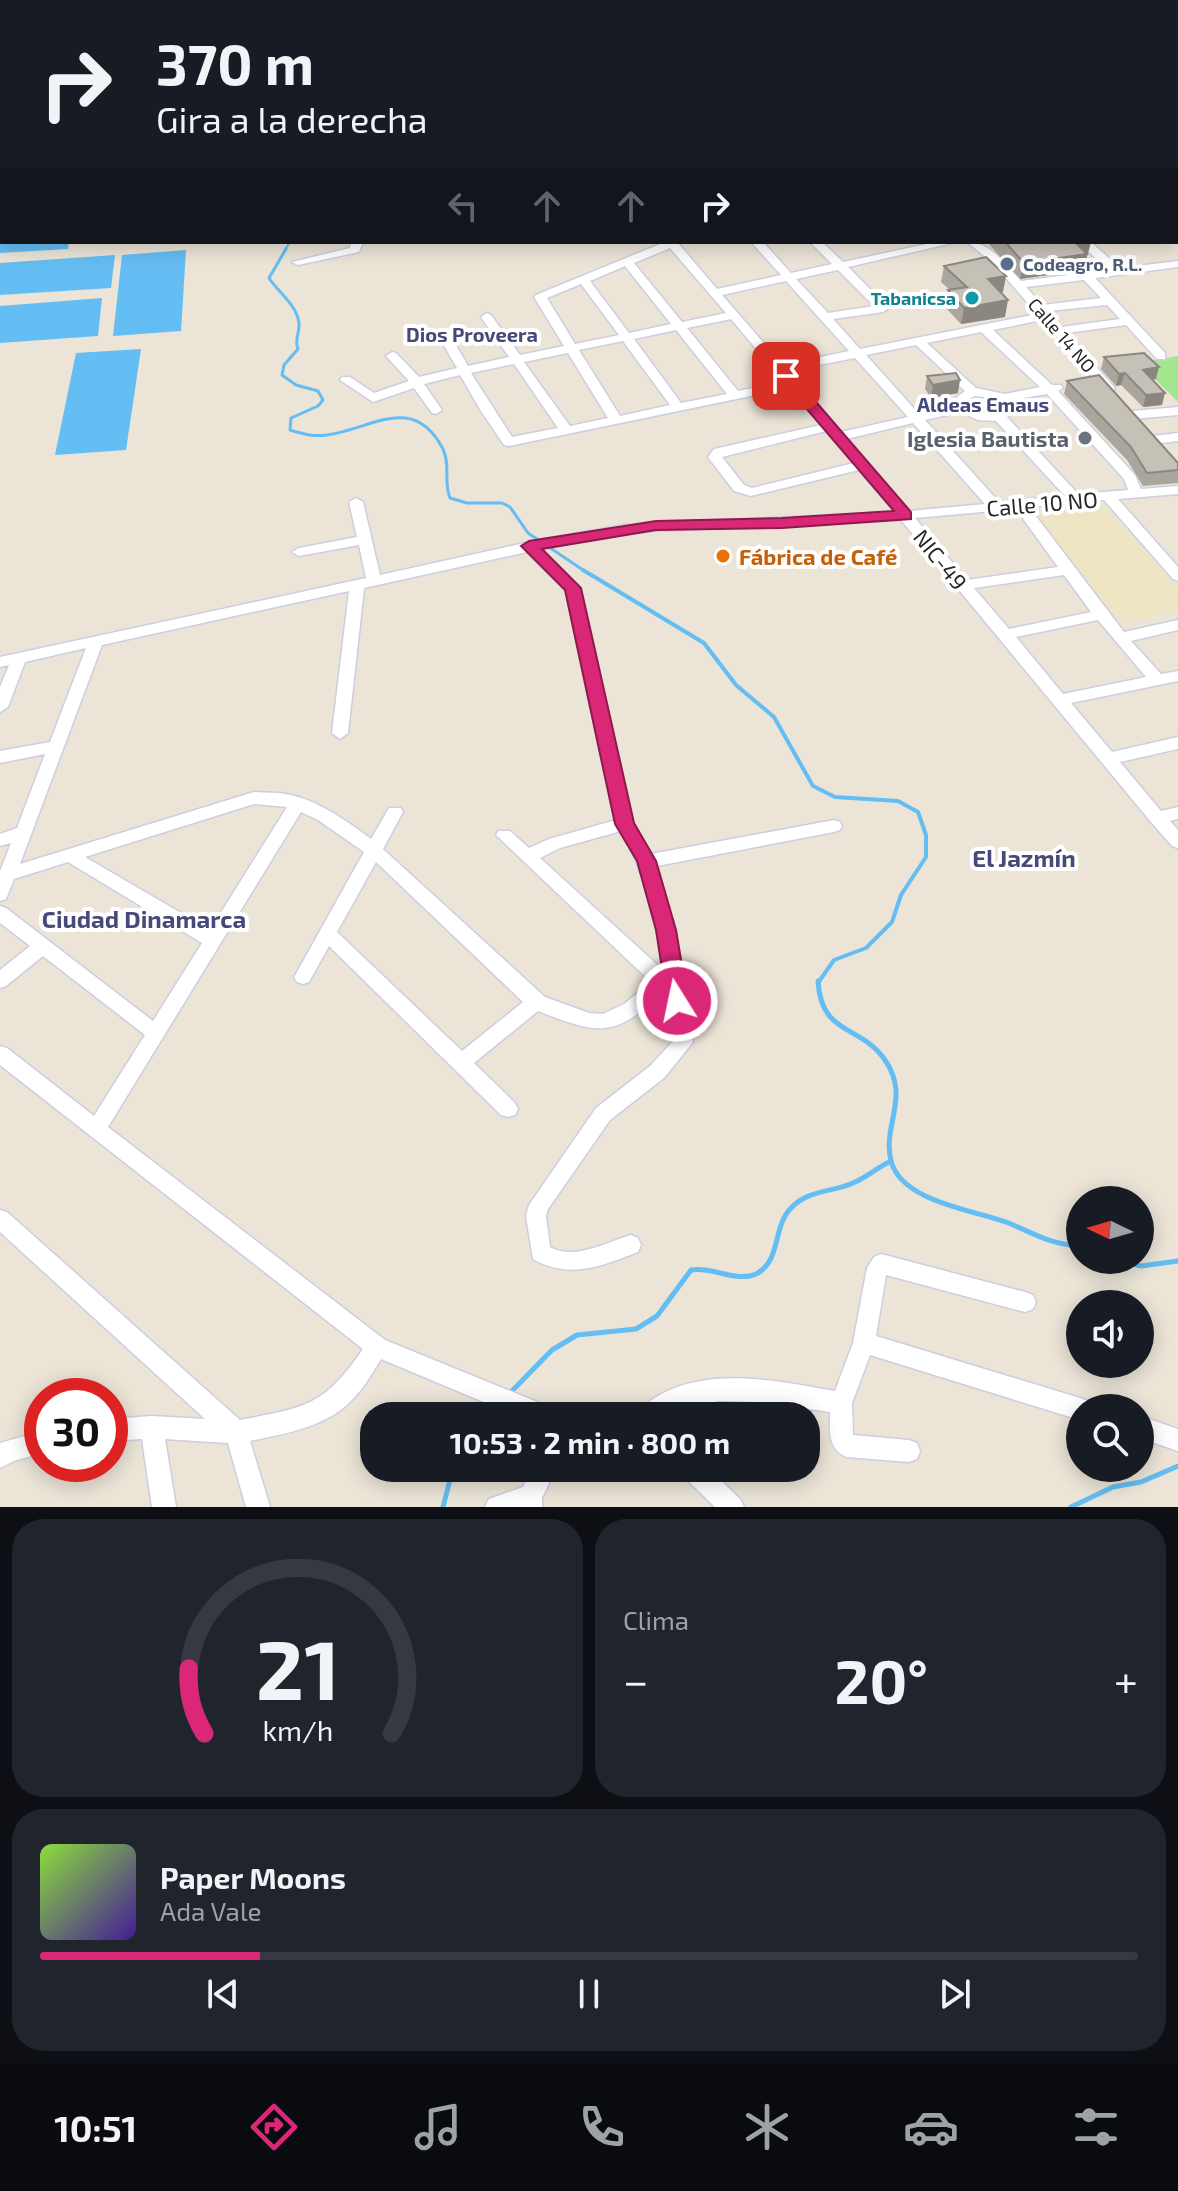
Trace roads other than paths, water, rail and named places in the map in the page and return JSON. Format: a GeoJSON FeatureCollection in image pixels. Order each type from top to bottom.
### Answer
{"type":"FeatureCollection","features":[{"type":"Feature","properties":{"kind":"street"},"geometry":{"type":"LineString","coordinates":[[298,262],[355,250],[356,244]]}},
{"type":"Feature","properties":{"kind":"street"},"geometry":{"type":"LineString","coordinates":[[616,420],[540,297],[667,244]]}},
{"type":"Feature","properties":{"kind":"street","name":"NIC-49"},"geometry":{"type":"LineString","coordinates":[[673,244],[863,465],[1178,842]]}},
{"type":"Feature","properties":{"kind":"street"},"geometry":{"type":"LineString","coordinates":[[759,244],[996,507]]}},
{"type":"Feature","properties":{"kind":"street"},"geometry":{"type":"LineString","coordinates":[[818,244],[883,308],[825,317]]}},
{"type":"Feature","properties":{"kind":"street"},"geometry":{"type":"LineString","coordinates":[[714,293],[942,244]]}},
{"type":"Feature","properties":{"kind":"street","name":"Calle 14 NO"},"geometry":{"type":"LineString","coordinates":[[976,244],[998,262],[1086,362],[1088,382],[1132,415],[1164,452]]}},
{"type":"Feature","properties":{"kind":"street"},"geometry":{"type":"LineString","coordinates":[[1087,244],[1117,272]]}},
{"type":"Feature","properties":{"kind":"street"},"geometry":{"type":"LineString","coordinates":[[627,262],[735,396]]}},
{"type":"Feature","properties":{"kind":"street"},"geometry":{"type":"LineString","coordinates":[[1019,285],[1178,264]]}},
{"type":"Feature","properties":{"kind":"street"},"geometry":{"type":"LineString","coordinates":[[1163,266],[1178,281]]}},
{"type":"Feature","properties":{"kind":"street"},"geometry":{"type":"LineString","coordinates":[[1087,276],[1161,356],[1146,357]]}},
{"type":"Feature","properties":{"kind":"street"},"geometry":{"type":"LineString","coordinates":[[583,279],[678,407]]}},
{"type":"Feature","properties":{"kind":"street"},"geometry":{"type":"LineString","coordinates":[[780,369],[1109,301]]}},
{"type":"Feature","properties":{"kind":"street"},"geometry":{"type":"LineString","coordinates":[[346,380],[369,398],[382,396],[416,381],[734,315]]}},
{"type":"Feature","properties":{"kind":"street"},"geometry":{"type":"LineString","coordinates":[[487,317],[566,430]]}},
{"type":"Feature","properties":{"kind":"street"},"geometry":{"type":"LineString","coordinates":[[1057,331],[1128,321]]}},
{"type":"Feature","properties":{"kind":"street"},"geometry":{"type":"LineString","coordinates":[[983,327],[1050,390],[1130,478],[1136,493]]}},
{"type":"Feature","properties":{"kind":"street"},"geometry":{"type":"LineString","coordinates":[[444,335],[463,371],[509,442],[793,384]]}},
{"type":"Feature","properties":{"kind":"street"},"geometry":{"type":"LineString","coordinates":[[918,341],[973,392]]}},
{"type":"Feature","properties":{"kind":"street"},"geometry":{"type":"LineString","coordinates":[[392,356],[416,381],[436,410]]}},
{"type":"Feature","properties":{"kind":"street"},"geometry":{"type":"LineString","coordinates":[[1086,362],[1101,361]]}},
{"type":"Feature","properties":{"kind":"street"},"geometry":{"type":"LineString","coordinates":[[962,408],[963,397],[973,392],[993,393],[1004,398],[1088,382]]}},
{"type":"Feature","properties":{"kind":"street"},"geometry":{"type":"LineString","coordinates":[[863,465],[751,492],[739,488],[715,457],[719,452],[917,420],[962,408],[978,417],[1000,417],[1009,409],[1004,398]]}},
{"type":"Feature","properties":{"kind":"street"},"geometry":{"type":"LineString","coordinates":[[1132,415],[1178,411]]}},
{"type":"Feature","properties":{"kind":"street"},"geometry":{"type":"LineString","coordinates":[[1000,417],[1076,500]]}},
{"type":"Feature","properties":{"kind":"street"},"geometry":{"type":"LineString","coordinates":[[1153,440],[1178,437]]}},
{"type":"Feature","properties":{"kind":"street","name":"Calle 10 NO"},"geometry":{"type":"LineString","coordinates":[[0,662],[538,544],[656,525],[793,523],[1178,490]]}},
{"type":"Feature","properties":{"kind":"street"},"geometry":{"type":"LineString","coordinates":[[1109,497],[1178,576]]}},
{"type":"Feature","properties":{"kind":"street"},"geometry":{"type":"LineString","coordinates":[[356,502],[374,580]]}},
{"type":"Feature","properties":{"kind":"street"},"geometry":{"type":"LineString","coordinates":[[1020,505],[1101,615],[1178,692]]}},
{"type":"Feature","properties":{"kind":"street"},"geometry":{"type":"LineString","coordinates":[[299,552],[365,540]]}},
{"type":"Feature","properties":{"kind":"street"},"geometry":{"type":"LineString","coordinates":[[538,544],[573,588],[625,824],[647,861],[666,930],[668,978],[684,1042],[657,1072],[603,1114],[539,1205],[536,1216],[540,1252],[555,1262],[576,1263],[631,1245]]}},
{"type":"Feature","properties":{"kind":"street"},"geometry":{"type":"LineString","coordinates":[[961,585],[1068,570]]}},
{"type":"Feature","properties":{"kind":"street"},"geometry":{"type":"LineString","coordinates":[[340,733],[357,584]]}},
{"type":"Feature","properties":{"kind":"street"},"geometry":{"type":"LineString","coordinates":[[1004,635],[1101,615]]}},
{"type":"Feature","properties":{"kind":"street"},"geometry":{"type":"LineString","coordinates":[[1121,638],[1178,625]]}},
{"type":"Feature","properties":{"kind":"street"},"geometry":{"type":"LineString","coordinates":[[0,894],[96,642]]}},
{"type":"Feature","properties":{"kind":"street"},"geometry":{"type":"LineString","coordinates":[[0,707],[19,658]]}},
{"type":"Feature","properties":{"kind":"street"},"geometry":{"type":"LineString","coordinates":[[1060,700],[1167,679]]}},
{"type":"Feature","properties":{"kind":"street"},"geometry":{"type":"LineString","coordinates":[[1107,759],[1178,743]]}},
{"type":"Feature","properties":{"kind":"street"},"geometry":{"type":"LineString","coordinates":[[0,757],[58,746]]}},
{"type":"Feature","properties":{"kind":"street"},"geometry":{"type":"LineString","coordinates":[[9,874],[254,798],[281,796],[374,848],[536,1002],[593,1022],[604,1022],[626,1011],[668,978]]}},
{"type":"Feature","properties":{"kind":"street"},"geometry":{"type":"LineString","coordinates":[[97,1128],[298,803]]}},
{"type":"Feature","properties":{"kind":"street"},"geometry":{"type":"LineString","coordinates":[[303,977],[395,812]]}},
{"type":"Feature","properties":{"kind":"street"},"geometry":{"type":"LineString","coordinates":[[1157,818],[1178,813]]}},
{"type":"Feature","properties":{"kind":"street"},"geometry":{"type":"LineString","coordinates":[[529,856],[568,838],[625,824]]}},
{"type":"Feature","properties":{"kind":"street"},"geometry":{"type":"LineString","coordinates":[[647,861],[834,826]]}},
{"type":"Feature","properties":{"kind":"street"},"geometry":{"type":"LineString","coordinates":[[0,840],[25,832]]}},
{"type":"Feature","properties":{"kind":"street"},"geometry":{"type":"LineString","coordinates":[[504,835],[668,978]]}},
{"type":"Feature","properties":{"kind":"street"},"geometry":{"type":"LineString","coordinates":[[69,855],[213,941]]}},
{"type":"Feature","properties":{"kind":"street"},"geometry":{"type":"LineString","coordinates":[[0,913],[156,1033]]}},
{"type":"Feature","properties":{"kind":"street"},"geometry":{"type":"LineString","coordinates":[[327,933],[508,1109]]}},
{"type":"Feature","properties":{"kind":"street"},"geometry":{"type":"LineString","coordinates":[[0,981],[42,946]]}},
{"type":"Feature","properties":{"kind":"street"},"geometry":{"type":"LineString","coordinates":[[461,1063],[536,1002]]}},
{"type":"Feature","properties":{"kind":"street"},"geometry":{"type":"LineString","coordinates":[[0,1054],[377,1347],[509,1402]]}},
{"type":"Feature","properties":{"kind":"street"},"geometry":{"type":"LineString","coordinates":[[0,1219],[236,1432],[258,1507]]}},
{"type":"Feature","properties":{"kind":"street"},"geometry":{"type":"LineString","coordinates":[[909,1451],[847,1446],[842,1441],[841,1403],[864,1343],[877,1268],[881,1264],[1025,1302]]}},
{"type":"Feature","properties":{"kind":"street"},"geometry":{"type":"LineString","coordinates":[[864,1343],[1066,1405]]}},
{"type":"Feature","properties":{"kind":"street"},"geometry":{"type":"LineString","coordinates":[[128,1429],[152,1427],[236,1432],[278,1423],[328,1406],[341,1395],[377,1347]]}},
{"type":"Feature","properties":{"kind":"street"},"geometry":{"type":"LineString","coordinates":[[670,1402],[712,1391],[789,1395],[841,1403]]}},
{"type":"Feature","properties":{"kind":"street"},"geometry":{"type":"LineString","coordinates":[[152,1427],[164,1507]]}},
{"type":"Feature","properties":{"kind":"street"},"geometry":{"type":"LineString","coordinates":[[1154,1432],[1178,1440]]}},
{"type":"Feature","properties":{"kind":"street"},"geometry":{"type":"LineString","coordinates":[[3,1450],[24,1446]]}},
{"type":"Feature","properties":{"kind":"street"},"geometry":{"type":"LineString","coordinates":[[497,1507],[530,1501],[539,1482]]}},
{"type":"Feature","properties":{"kind":"street"},"geometry":{"type":"LineString","coordinates":[[706,1482],[732,1507]]}},
{"type":"Feature","properties":{"kind":"water"},"geometry":{"type":"Polygon","coordinates":[[[0,244],[69,244],[68,249],[0,253],[0,244]]]}},
{"type":"Feature","properties":{"kind":"water"},"geometry":{"type":"Polygon","coordinates":[[[186,250],[181,331],[113,336],[122,255],[186,250]]]}},
{"type":"Feature","properties":{"kind":"water"},"geometry":{"type":"Polygon","coordinates":[[[115,255],[111,288],[0,295],[0,263],[115,255]]]}},
{"type":"Feature","properties":{"kind":"water"},"geometry":{"type":"Polygon","coordinates":[[[102,298],[98,336],[0,343],[0,306],[102,298]]]}},
{"type":"Feature","properties":{"kind":"water"},"geometry":{"type":"Polygon","coordinates":[[[141,349],[126,450],[55,455],[76,353],[141,349]]]}},
{"type":"Feature","properties":{"kind":"waterway"},"geometry":{"type":"LineString","coordinates":[[284,251],[289,244]]}},
{"type":"Feature","properties":{"kind":"waterway"},"geometry":{"type":"LineString","coordinates":[[286,249],[269,278],[291,305],[299,323],[298,349],[284,365],[282,375],[296,385],[318,391],[323,400],[318,406],[291,418],[290,430],[322,436],[391,418],[419,422],[443,449],[450,498],[467,503],[502,503],[510,507],[528,533],[583,570]]}},
{"type":"Feature","properties":{"kind":"waterway"},"geometry":{"type":"LineString","coordinates":[[583,570],[704,643],[736,685],[774,717],[813,786],[835,797],[898,801],[918,812],[926,835],[926,857],[901,895],[892,922],[866,948],[834,960],[818,983]]}},
{"type":"Feature","properties":{"kind":"waterway"},"geometry":{"type":"LineString","coordinates":[[818,983],[821,999],[834,1021],[875,1049],[892,1074],[896,1099],[890,1135],[891,1161]]}},
{"type":"Feature","properties":{"kind":"waterway"},"geometry":{"type":"LineString","coordinates":[[510,1393],[552,1350],[577,1335],[636,1329],[657,1316],[691,1270],[742,1277],[758,1273],[774,1251],[785,1215],[797,1202],[853,1183],[891,1161]]}},
{"type":"Feature","properties":{"kind":"waterway"},"geometry":{"type":"LineString","coordinates":[[891,1161],[898,1175],[925,1196],[1066,1244]]}},
{"type":"Feature","properties":{"kind":"waterway"},"geometry":{"type":"LineString","coordinates":[[1154,1264],[1178,1261]]}},
{"type":"Feature","properties":{"kind":"waterway"},"geometry":{"type":"LineString","coordinates":[[1071,1507],[1113,1487],[1141,1482],[1178,1466]]}},
{"type":"Feature","properties":{"kind":"waterway"},"geometry":{"type":"LineString","coordinates":[[443,1507],[449,1482]]}},
{"type":"Feature","properties":{"kind":"place","name":"Codeagro, R.L."},"geometry":{"type":"Point","coordinates":[1007,264]}},
{"type":"Feature","properties":{"kind":"place","name":"Tabanicsa"},"geometry":{"type":"Point","coordinates":[972,298]}},
{"type":"Feature","properties":{"kind":"place","name":"Iglesia Bautista"},"geometry":{"type":"Point","coordinates":[1085,438]}},
{"type":"Feature","properties":{"kind":"place","name":"Fábrica de Café"},"geometry":{"type":"Point","coordinates":[723,556]}},
{"type":"Feature","properties":{"kind":"district","name":"Dios Proveera"},"geometry":{"type":"Point","coordinates":[472,334]}},
{"type":"Feature","properties":{"kind":"district","name":"Aldeas Emaus"},"geometry":{"type":"Point","coordinates":[983,404]}},
{"type":"Feature","properties":{"kind":"district","name":"El Jazmín"},"geometry":{"type":"Point","coordinates":[1024,857]}},
{"type":"Feature","properties":{"kind":"district","name":"Ciudad Dinamarca"},"geometry":{"type":"Point","coordinates":[144,918]}}]}
